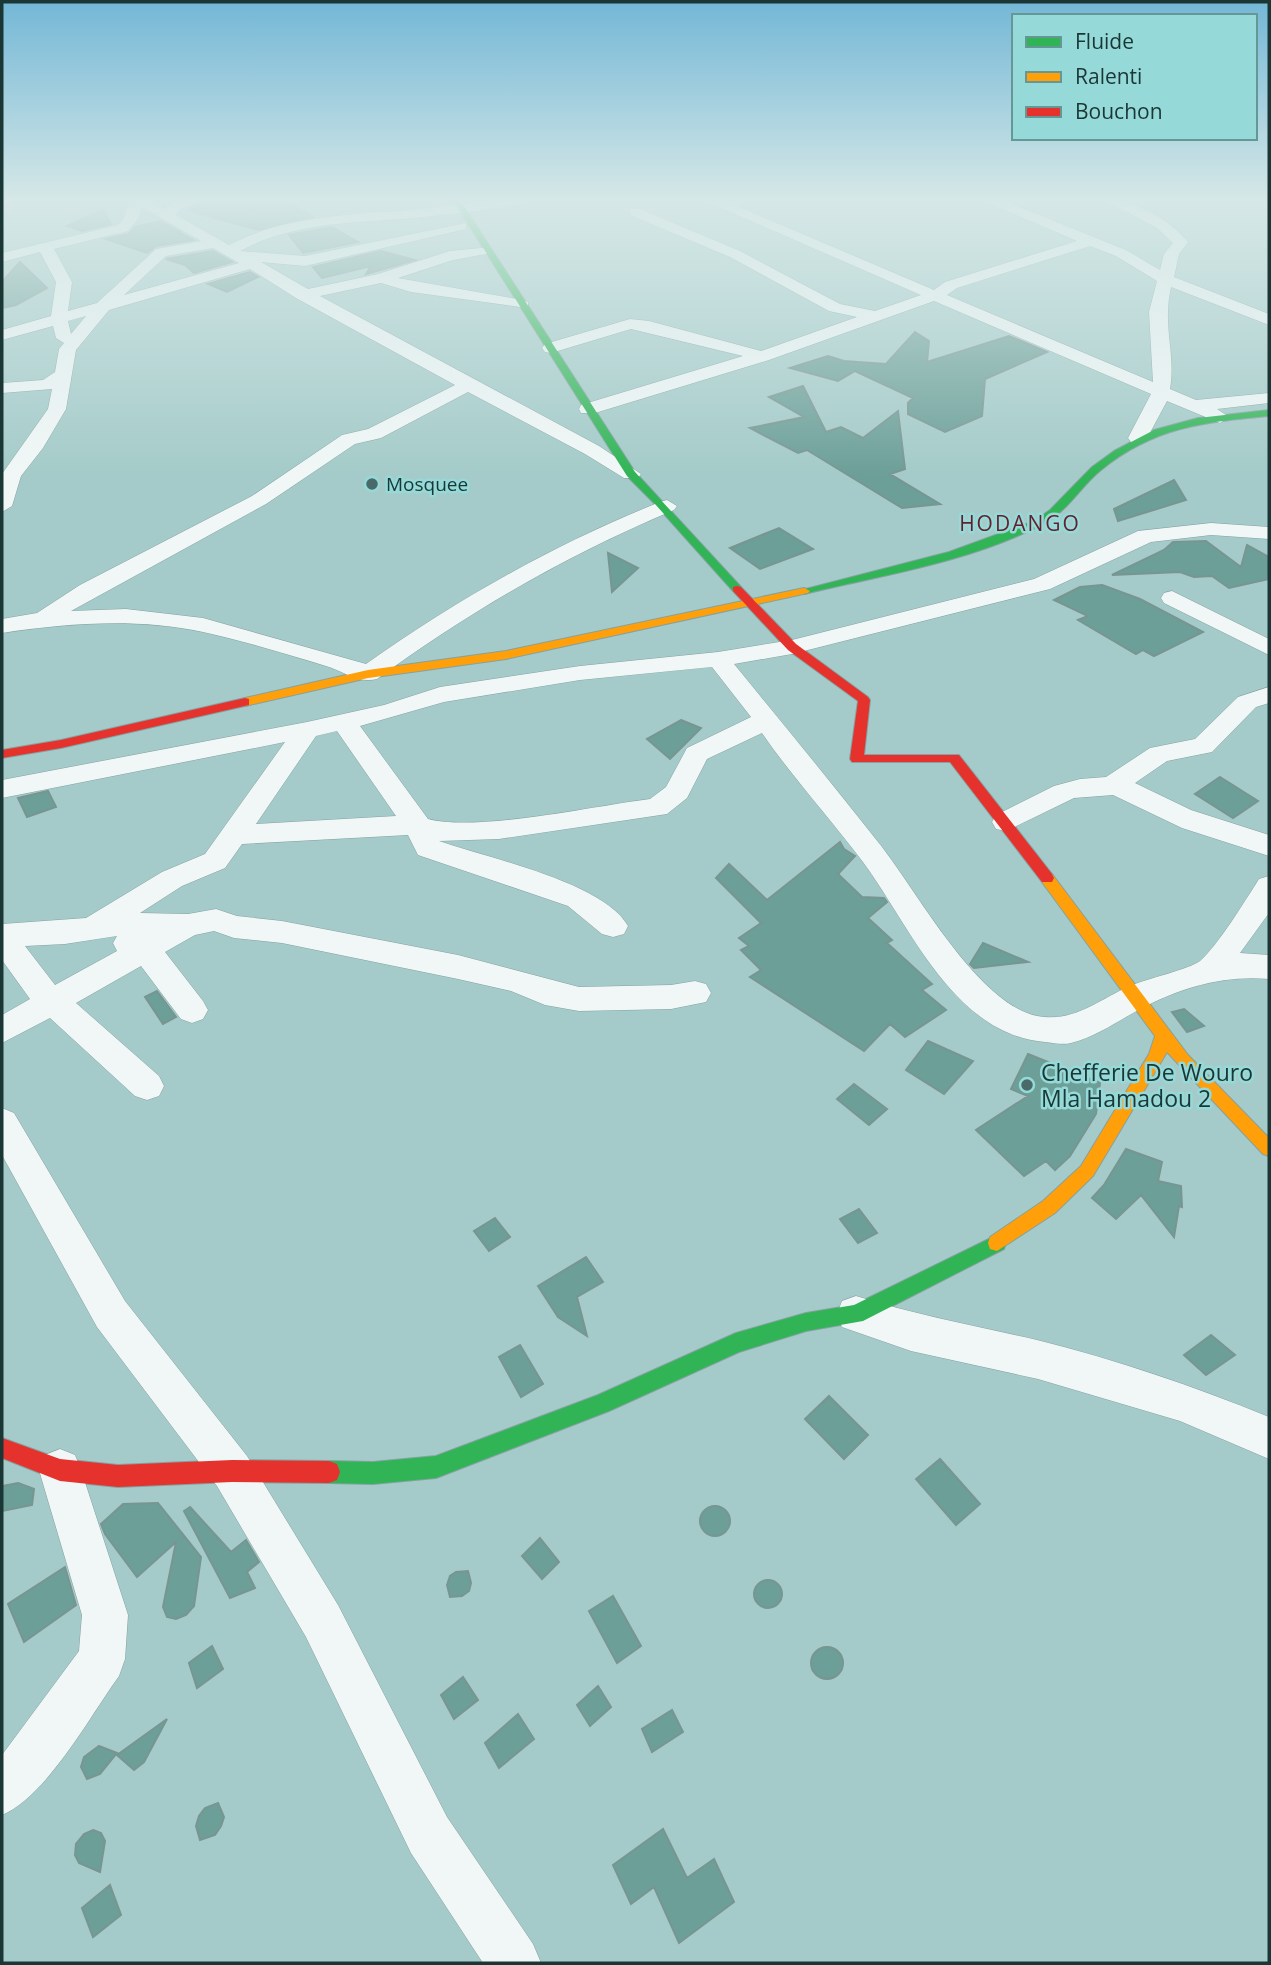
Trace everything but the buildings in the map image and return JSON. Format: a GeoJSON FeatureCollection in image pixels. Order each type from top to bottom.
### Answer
{"type":"FeatureCollection","features":[{"type":"Feature","properties":{"kind":"street"},"geometry":{"type":"LineString","coordinates":[[2,506],[11,475],[33,448],[57,409],[68,349],[59,319],[61,292]]}},
{"type":"Feature","properties":{"kind":"street"},"geometry":{"type":"LineString","coordinates":[[68,349],[118,292]]}},
{"type":"Feature","properties":{"kind":"street"},"geometry":{"type":"LineString","coordinates":[[2,335],[104,305],[138,292]]}},
{"type":"Feature","properties":{"kind":"street"},"geometry":{"type":"LineString","coordinates":[[297,292],[391,339],[468,385],[606,457],[632,474],[667,506],[698,548],[792,647],[837,683],[864,700],[857,759],[954,758],[1006,822],[1182,1060],[1269,1149]]}},
{"type":"Feature","properties":{"kind":"street"},"geometry":{"type":"LineString","coordinates":[[302,295],[318,292]]}},
{"type":"Feature","properties":{"kind":"street"},"geometry":{"type":"LineString","coordinates":[[443,292],[522,305]]}},
{"type":"Feature","properties":{"kind":"street"},"geometry":{"type":"LineString","coordinates":[[513,292],[632,474]]}},
{"type":"Feature","properties":{"kind":"street"},"geometry":{"type":"LineString","coordinates":[[805,292],[835,308],[877,316]]}},
{"type":"Feature","properties":{"kind":"street"},"geometry":{"type":"LineString","coordinates":[[929,292],[1097,363],[1160,394],[1220,417]]}},
{"type":"Feature","properties":{"kind":"street"},"geometry":{"type":"LineString","coordinates":[[588,409],[763,356],[942,292]]}},
{"type":"Feature","properties":{"kind":"street"},"geometry":{"type":"LineString","coordinates":[[1138,438],[1160,394],[1164,373],[1157,312],[1163,292]]}},
{"type":"Feature","properties":{"kind":"street"},"geometry":{"type":"LineString","coordinates":[[1197,292],[1269,320]]}},
{"type":"Feature","properties":{"kind":"street"},"geometry":{"type":"LineString","coordinates":[[551,348],[630,324],[649,326],[763,356]]}},
{"type":"Feature","properties":{"kind":"street"},"geometry":{"type":"LineString","coordinates":[[2,388],[47,385],[64,375]]}},
{"type":"Feature","properties":{"kind":"street"},"geometry":{"type":"LineString","coordinates":[[2,636],[44,619],[88,590],[259,500],[349,439],[374,434],[468,385]]}},
{"type":"Feature","properties":{"kind":"street"},"geometry":{"type":"LineString","coordinates":[[1195,406],[1269,398]]}},
{"type":"Feature","properties":{"kind":"street"},"geometry":{"type":"LineString","coordinates":[[2,754],[61,744],[368,674],[506,655],[751,604],[982,546],[1042,522],[1095,470],[1138,438],[1175,425],[1220,417],[1269,413]]}},
{"type":"Feature","properties":{"kind":"street"},"geometry":{"type":"LineString","coordinates":[[368,674],[436,623],[556,554],[667,506]]}},
{"type":"Feature","properties":{"kind":"street"},"geometry":{"type":"LineString","coordinates":[[2,789],[307,730],[390,712],[440,695],[580,673],[718,659],[792,647],[1042,584],[1146,537],[1211,529],[1269,533]]}},
{"type":"Feature","properties":{"kind":"street"},"geometry":{"type":"LineString","coordinates":[[1172,598],[1269,648]]}},
{"type":"Feature","properties":{"kind":"street"},"geometry":{"type":"LineString","coordinates":[[2,626],[44,619],[126,616],[203,625],[338,662],[368,674]]}},
{"type":"Feature","properties":{"kind":"street"},"geometry":{"type":"LineString","coordinates":[[506,655],[533,662],[628,669]]}},
{"type":"Feature","properties":{"kind":"street"},"geometry":{"type":"LineString","coordinates":[[718,659],[765,718],[790,755],[881,865],[951,969],[980,997],[1020,1026],[1067,1031],[1134,998],[1209,972],[1234,965],[1269,967]]}},
{"type":"Feature","properties":{"kind":"street"},"geometry":{"type":"LineString","coordinates":[[1110,787],[1159,754],[1203,746],[1248,702],[1269,695]]}},
{"type":"Feature","properties":{"kind":"street"},"geometry":{"type":"LineString","coordinates":[[232,835],[418,826],[444,833],[499,830],[657,807],[677,792],[696,754],[755,726],[765,718]]}},
{"type":"Feature","properties":{"kind":"street"},"geometry":{"type":"LineString","coordinates":[[343,721],[418,826],[428,848],[578,898],[613,926]]}},
{"type":"Feature","properties":{"kind":"street"},"geometry":{"type":"LineString","coordinates":[[79,930],[172,879],[215,861],[307,730]]}},
{"type":"Feature","properties":{"kind":"street"},"geometry":{"type":"LineString","coordinates":[[1006,822],[1035,803],[1068,789],[1110,787],[1140,795],[1184,818],[1269,846]]}},
{"type":"Feature","properties":{"kind":"street"},"geometry":{"type":"LineString","coordinates":[[1209,972],[1269,886]]}},
{"type":"Feature","properties":{"kind":"street"},"geometry":{"type":"LineString","coordinates":[[2,935],[79,930],[120,924],[188,925],[216,920],[234,927],[360,946],[458,967],[518,981],[545,993],[579,999],[671,997],[695,993]]}},
{"type":"Feature","properties":{"kind":"street"},"geometry":{"type":"LineString","coordinates":[[2,1030],[188,925]]}},
{"type":"Feature","properties":{"kind":"street"},"geometry":{"type":"LineString","coordinates":[[79,930],[146,948],[192,1010]]}},
{"type":"Feature","properties":{"kind":"street"},"geometry":{"type":"LineString","coordinates":[[2,944],[12,951],[53,1002],[146,1086]]}},
{"type":"Feature","properties":{"kind":"street"},"geometry":{"type":"LineString","coordinates":[[2,1448],[60,1470],[118,1476],[232,1471],[373,1473],[436,1466],[603,1404],[736,1343],[806,1322],[856,1314],[989,1248],[1049,1207],[1087,1171],[1157,1056],[1163,1036]]}},
{"type":"Feature","properties":{"kind":"street"},"geometry":{"type":"LineString","coordinates":[[2,1123],[111,1314],[232,1471],[322,1621],[429,1835],[514,1963]]}},
{"type":"Feature","properties":{"kind":"street"},"geometry":{"type":"LineString","coordinates":[[856,1314],[911,1332],[1038,1360],[1181,1401],[1269,1438]]}},
{"type":"Feature","properties":{"kind":"street"},"geometry":{"type":"LineString","coordinates":[[2,1790],[26,1765],[102,1660],[105,1615],[60,1470]]}},
{"type":"Feature","properties":{"kind":"traffic: fast"},"geometry":{"type":"LineString","coordinates":[[515,292],[631,474],[659,501],[737,589]]}},
{"type":"Feature","properties":{"kind":"traffic: fast"},"geometry":{"type":"LineString","coordinates":[[804,591],[952,554],[1038,523],[1054,513],[1096,469],[1117,453],[1157,432],[1198,421],[1269,413]]}},
{"type":"Feature","properties":{"kind":"traffic: fast"},"geometry":{"type":"LineString","coordinates":[[329,1472],[373,1473],[436,1467],[602,1404],[736,1343],[806,1322],[856,1314],[997,1243]]}},
{"type":"Feature","properties":{"kind":"traffic: slow"},"geometry":{"type":"LineString","coordinates":[[245,702],[368,674],[506,655],[804,591]]}},
{"type":"Feature","properties":{"kind":"traffic: slow"},"geometry":{"type":"LineString","coordinates":[[1047,878],[1182,1060],[1269,1149]]}},
{"type":"Feature","properties":{"kind":"traffic: slow"},"geometry":{"type":"LineString","coordinates":[[997,1243],[1049,1207],[1087,1171],[1157,1056],[1163,1036]]}},
{"type":"Feature","properties":{"kind":"traffic: jam"},"geometry":{"type":"LineString","coordinates":[[737,589],[792,647],[864,700],[857,759],[954,758],[1047,878]]}},
{"type":"Feature","properties":{"kind":"traffic: jam"},"geometry":{"type":"LineString","coordinates":[[2,754],[61,744],[245,702]]}},
{"type":"Feature","properties":{"kind":"traffic: jam"},"geometry":{"type":"LineString","coordinates":[[2,1448],[60,1470],[118,1476],[232,1471],[329,1472]]}},
{"type":"Feature","properties":{"kind":"place","name":"Mosquee"},"geometry":{"type":"Point","coordinates":[372,484]}},
{"type":"Feature","properties":{"kind":"place","name":"Chefferie De Wouro Mla Hamadou 2"},"geometry":{"type":"Point","coordinates":[1027,1085]}},
{"type":"Feature","properties":{"kind":"district","name":"HODANGO"},"geometry":{"type":"Point","coordinates":[1020,523]}}]}
